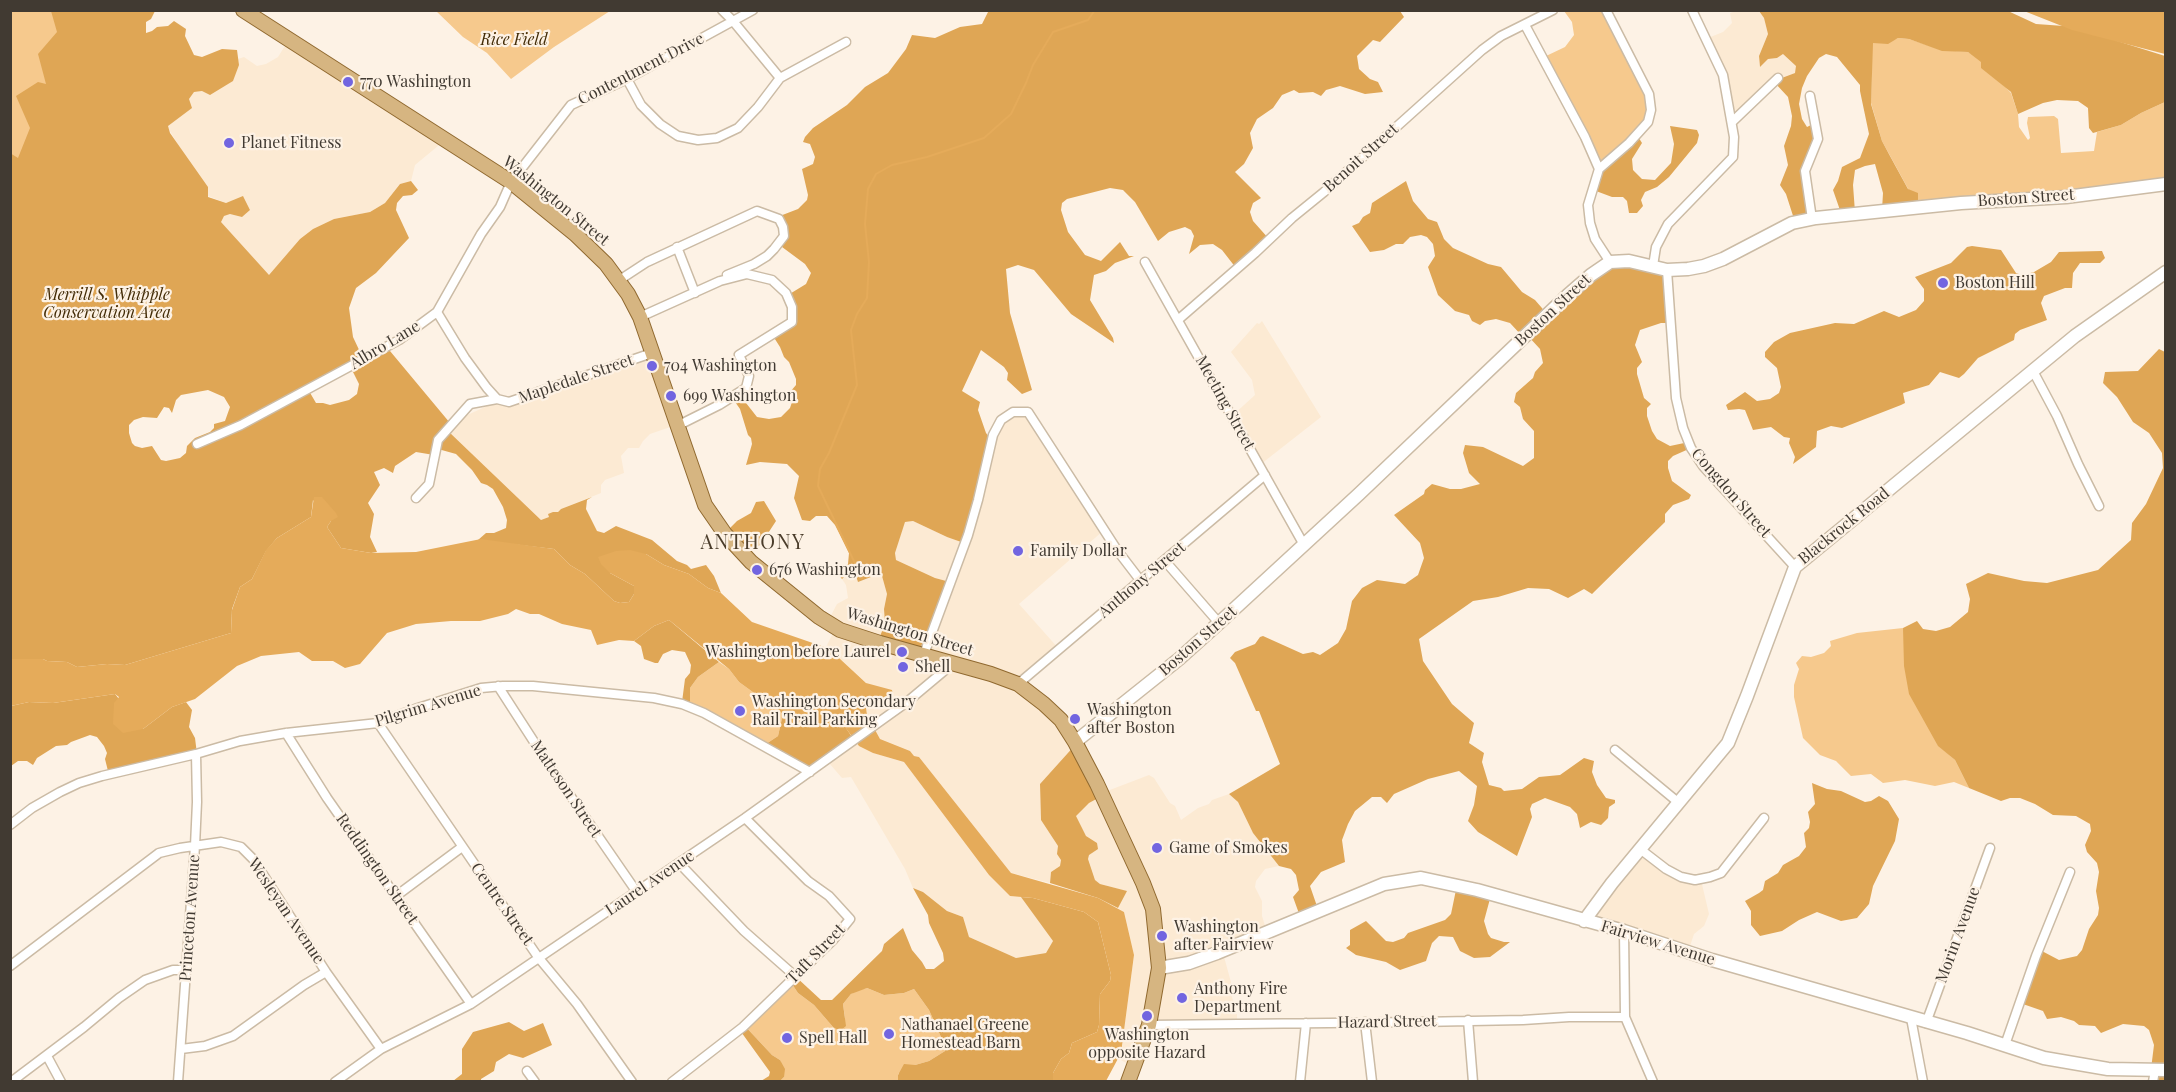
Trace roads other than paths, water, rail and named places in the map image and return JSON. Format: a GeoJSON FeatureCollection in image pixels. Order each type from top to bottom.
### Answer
{"type":"FeatureCollection","features":[{"type":"Feature","properties":{"kind":"main road","name":"Washington Street"},"geometry":{"type":"LineString","coordinates":[[243,10],[511,182],[575,234],[606,264],[628,294],[640,317],[705,505],[725,534],[751,562],[819,617],[840,630],[1018,684],[1061,720],[1076,742],[1153,909],[1159,968],[1149,1025],[1128,1082]]}},
{"type":"Feature","properties":{"kind":"street"},"geometry":{"type":"LineString","coordinates":[[722,10],[734,21],[780,78]]}},
{"type":"Feature","properties":{"kind":"street","name":"Contentment Drive"},"geometry":{"type":"LineString","coordinates":[[511,182],[571,105],[627,79],[753,10]]}},
{"type":"Feature","properties":{"kind":"street","name":"Benoit Street"},"geometry":{"type":"LineString","coordinates":[[1179,319],[1482,50],[1501,36],[1553,10]]}},
{"type":"Feature","properties":{"kind":"street"},"geometry":{"type":"LineString","coordinates":[[1606,10],[1649,94],[1651,110],[1648,122],[1629,143],[1599,169],[1588,205],[1595,239],[1610,262]]}},
{"type":"Feature","properties":{"kind":"street"},"geometry":{"type":"LineString","coordinates":[[1653,266],[1656,247],[1668,224],[1733,157],[1734,137],[1723,75],[1692,10]]}},
{"type":"Feature","properties":{"kind":"street"},"geometry":{"type":"LineString","coordinates":[[1525,25],[1585,136],[1599,169]]}},
{"type":"Feature","properties":{"kind":"street"},"geometry":{"type":"LineString","coordinates":[[627,79],[641,105],[660,124],[678,136],[698,140],[717,138],[738,128],[758,107],[780,78],[846,42]]}},
{"type":"Feature","properties":{"kind":"street"},"geometry":{"type":"LineString","coordinates":[[1732,122],[1778,78]]}},
{"type":"Feature","properties":{"kind":"street"},"geometry":{"type":"LineString","coordinates":[[1810,96],[1818,139],[1805,171],[1812,219]]}},
{"type":"Feature","properties":{"kind":"street","name":"Albro Lane"},"geometry":{"type":"LineString","coordinates":[[197,444],[241,425],[399,340],[438,312],[500,207],[511,182]]}},
{"type":"Feature","properties":{"kind":"street","name":"Boston Street"},"geometry":{"type":"LineString","coordinates":[[1076,742],[1179,659],[1568,295],[1610,262],[1629,261],[1667,270],[1704,266],[1723,259],[1792,223],[1812,219],[1846,213],[2066,196],[2166,184]]}},
{"type":"Feature","properties":{"kind":"street"},"geometry":{"type":"LineString","coordinates":[[618,281],[647,262],[757,211],[779,219],[784,236],[774,249],[767,256],[726,275],[720,281]]}},
{"type":"Feature","properties":{"kind":"street"},"geometry":{"type":"LineString","coordinates":[[677,248],[695,293]]}},
{"type":"Feature","properties":{"kind":"street","name":"Meeting Street"},"geometry":{"type":"LineString","coordinates":[[1145,262],[1304,544]]}},
{"type":"Feature","properties":{"kind":"street","name":"Congdon Street"},"geometry":{"type":"LineString","coordinates":[[1667,270],[1676,398],[1683,428],[1691,448],[1703,466],[1795,567]]}},
{"type":"Feature","properties":{"kind":"street","name":"Blackrock Road"},"geometry":{"type":"LineString","coordinates":[[1584,921],[1728,743],[1795,567],[2075,336],[2166,272]]}},
{"type":"Feature","properties":{"kind":"street"},"geometry":{"type":"LineString","coordinates":[[640,317],[720,281],[747,274],[772,280],[786,293],[792,307],[792,322],[739,355],[749,376],[746,388],[719,405],[677,426]]}},
{"type":"Feature","properties":{"kind":"street","name":"Mapledale Street"},"geometry":{"type":"LineString","coordinates":[[438,312],[465,358],[497,399],[509,402],[652,353]]}},
{"type":"Feature","properties":{"kind":"street"},"geometry":{"type":"LineString","coordinates":[[2033,371],[2099,506]]}},
{"type":"Feature","properties":{"kind":"street"},"geometry":{"type":"LineString","coordinates":[[416,498],[429,484],[438,440],[470,404],[497,399]]}},
{"type":"Feature","properties":{"kind":"street"},"geometry":{"type":"LineString","coordinates":[[924,654],[968,535],[993,435],[1001,420],[1013,412],[1028,412],[1117,550],[1140,580]]}},
{"type":"Feature","properties":{"kind":"street","name":"Anthony Street"},"geometry":{"type":"LineString","coordinates":[[1018,684],[1265,475]]}},
{"type":"Feature","properties":{"kind":"street"},"geometry":{"type":"LineString","coordinates":[[1165,561],[1219,623]]}},
{"type":"Feature","properties":{"kind":"street","name":"Laurel Avenue"},"geometry":{"type":"LineString","coordinates":[[335,1082],[381,1049],[471,1004],[746,818],[929,685],[944,670],[948,661]]}},
{"type":"Feature","properties":{"kind":"street","name":"Pilgrim Avenue"},"geometry":{"type":"LineString","coordinates":[[10,825],[32,808],[79,783],[240,741],[286,733],[378,723],[481,688],[498,686],[533,686],[654,698],[682,704],[704,713],[810,772]]}},
{"type":"Feature","properties":{"kind":"street","name":"Matteson Street"},"geometry":{"type":"LineString","coordinates":[[498,686],[636,891]]}},
{"type":"Feature","properties":{"kind":"street","name":"Centre Street"},"geometry":{"type":"LineString","coordinates":[[378,723],[462,847],[500,898],[538,957],[577,1004],[632,1082]]}},
{"type":"Feature","properties":{"kind":"street","name":"Reddington Street"},"geometry":{"type":"LineString","coordinates":[[286,733],[305,765],[471,1004]]}},
{"type":"Feature","properties":{"kind":"street"},"geometry":{"type":"LineString","coordinates":[[1615,750],[1679,803]]}},
{"type":"Feature","properties":{"kind":"street","name":"Princeton Avenue"},"geometry":{"type":"LineString","coordinates":[[178,1082],[195,846],[196,754]]}},
{"type":"Feature","properties":{"kind":"street","name":"Taft Street"},"geometry":{"type":"LineString","coordinates":[[672,1082],[743,1028],[833,940],[850,919],[829,896],[808,881],[746,818]]}},
{"type":"Feature","properties":{"kind":"street"},"geometry":{"type":"LineString","coordinates":[[1640,849],[1666,869],[1681,877],[1695,880],[1710,878],[1721,873],[1764,818]]}},
{"type":"Feature","properties":{"kind":"street","name":"Wesleyan Avenue"},"geometry":{"type":"LineString","coordinates":[[10,966],[159,854],[221,842],[241,847],[253,859],[381,1049]]}},
{"type":"Feature","properties":{"kind":"street"},"geometry":{"type":"LineString","coordinates":[[396,896],[462,847]]}},
{"type":"Feature","properties":{"kind":"street","name":"Morin Avenue"},"geometry":{"type":"LineString","coordinates":[[1926,1023],[1990,848]]}},
{"type":"Feature","properties":{"kind":"street"},"geometry":{"type":"LineString","coordinates":[[679,863],[744,931],[795,976]]}},
{"type":"Feature","properties":{"kind":"street"},"geometry":{"type":"LineString","coordinates":[[2005,1045],[2020,999],[2070,872]]}},
{"type":"Feature","properties":{"kind":"street","name":"Fairview Avenue"},"geometry":{"type":"LineString","coordinates":[[1159,968],[1189,963],[1217,953],[1312,915],[1359,893],[1401,880],[1421,878],[1438,880],[1532,904],[2044,1058],[2108,1069],[2158,1074]]}},
{"type":"Feature","properties":{"kind":"street"},"geometry":{"type":"LineString","coordinates":[[1624,931],[1625,1017],[1653,1082]]}},
{"type":"Feature","properties":{"kind":"street"},"geometry":{"type":"LineString","coordinates":[[10,1082],[145,980],[173,970],[185,970]]}},
{"type":"Feature","properties":{"kind":"street"},"geometry":{"type":"LineString","coordinates":[[181,1049],[205,1046],[233,1036],[304,985],[327,972]]}},
{"type":"Feature","properties":{"kind":"street","name":"Hazard Street"},"geometry":{"type":"LineString","coordinates":[[1149,1025],[1625,1017]]}},
{"type":"Feature","properties":{"kind":"street"},"geometry":{"type":"LineString","coordinates":[[1911,1018],[1923,1082]]}},
{"type":"Feature","properties":{"kind":"street"},"geometry":{"type":"LineString","coordinates":[[1468,1020],[1473,1082]]}},
{"type":"Feature","properties":{"kind":"street"},"geometry":{"type":"LineString","coordinates":[[1365,1022],[1372,1082]]}},
{"type":"Feature","properties":{"kind":"street"},"geometry":{"type":"LineString","coordinates":[[1300,1082],[1306,1023]]}},
{"type":"Feature","properties":{"kind":"street"},"geometry":{"type":"LineString","coordinates":[[47,1056],[61,1082]]}},
{"type":"Feature","properties":{"kind":"street"},"geometry":{"type":"LineString","coordinates":[[527,1071],[535,1082]]}},
{"type":"Feature","properties":{"kind":"waterway"},"geometry":{"type":"LineString","coordinates":[[862,578],[818,486],[820,469],[857,385],[851,330],[867,298],[869,262],[865,224],[868,189],[876,174],[892,165],[927,157],[984,138],[1011,114],[1033,65],[1053,32],[1088,20],[1095,10]]}},
{"type":"Feature","properties":{"kind":"place","name":"770 Washington"},"geometry":{"type":"Point","coordinates":[348,82]}},
{"type":"Feature","properties":{"kind":"place","name":"Planet Fitness"},"geometry":{"type":"Point","coordinates":[229,143]}},
{"type":"Feature","properties":{"kind":"place","name":"Boston Hill"},"geometry":{"type":"Point","coordinates":[1943,283]}},
{"type":"Feature","properties":{"kind":"place","name":"704 Washington"},"geometry":{"type":"Point","coordinates":[652,366]}},
{"type":"Feature","properties":{"kind":"place","name":"699 Washington"},"geometry":{"type":"Point","coordinates":[671,396]}},
{"type":"Feature","properties":{"kind":"place","name":"Family Dollar"},"geometry":{"type":"Point","coordinates":[1018,551]}},
{"type":"Feature","properties":{"kind":"place","name":"676 Washington"},"geometry":{"type":"Point","coordinates":[757,570]}},
{"type":"Feature","properties":{"kind":"place","name":"Washington before Laurel"},"geometry":{"type":"Point","coordinates":[902,652]}},
{"type":"Feature","properties":{"kind":"place","name":"Shell"},"geometry":{"type":"Point","coordinates":[903,667]}},
{"type":"Feature","properties":{"kind":"place","name":"Washington Secondary Rail Trail Parking"},"geometry":{"type":"Point","coordinates":[740,711]}},
{"type":"Feature","properties":{"kind":"place","name":"Washington after Boston"},"geometry":{"type":"Point","coordinates":[1075,719]}},
{"type":"Feature","properties":{"kind":"place","name":"Game of Smokes"},"geometry":{"type":"Point","coordinates":[1157,848]}},
{"type":"Feature","properties":{"kind":"place","name":"Washington after Fairview"},"geometry":{"type":"Point","coordinates":[1162,936]}},
{"type":"Feature","properties":{"kind":"place","name":"Anthony Fire Department"},"geometry":{"type":"Point","coordinates":[1182,998]}},
{"type":"Feature","properties":{"kind":"place","name":"Washington opposite Hazard"},"geometry":{"type":"Point","coordinates":[1147,1016]}},
{"type":"Feature","properties":{"kind":"place","name":"Nathanael Greene Homestead Barn"},"geometry":{"type":"Point","coordinates":[889,1034]}},
{"type":"Feature","properties":{"kind":"place","name":"Spell Hall"},"geometry":{"type":"Point","coordinates":[787,1038]}},
{"type":"Feature","properties":{"kind":"district","name":"ANTHONY"},"geometry":{"type":"Point","coordinates":[753,543]}},
{"type":"Feature","properties":{"kind":"park label","name":"Rice Field"},"geometry":{"type":"Point","coordinates":[514,40]}},
{"type":"Feature","properties":{"kind":"park label","name":"Merrill S. Whipple Conservation Area"},"geometry":{"type":"Point","coordinates":[107,304]}}]}
